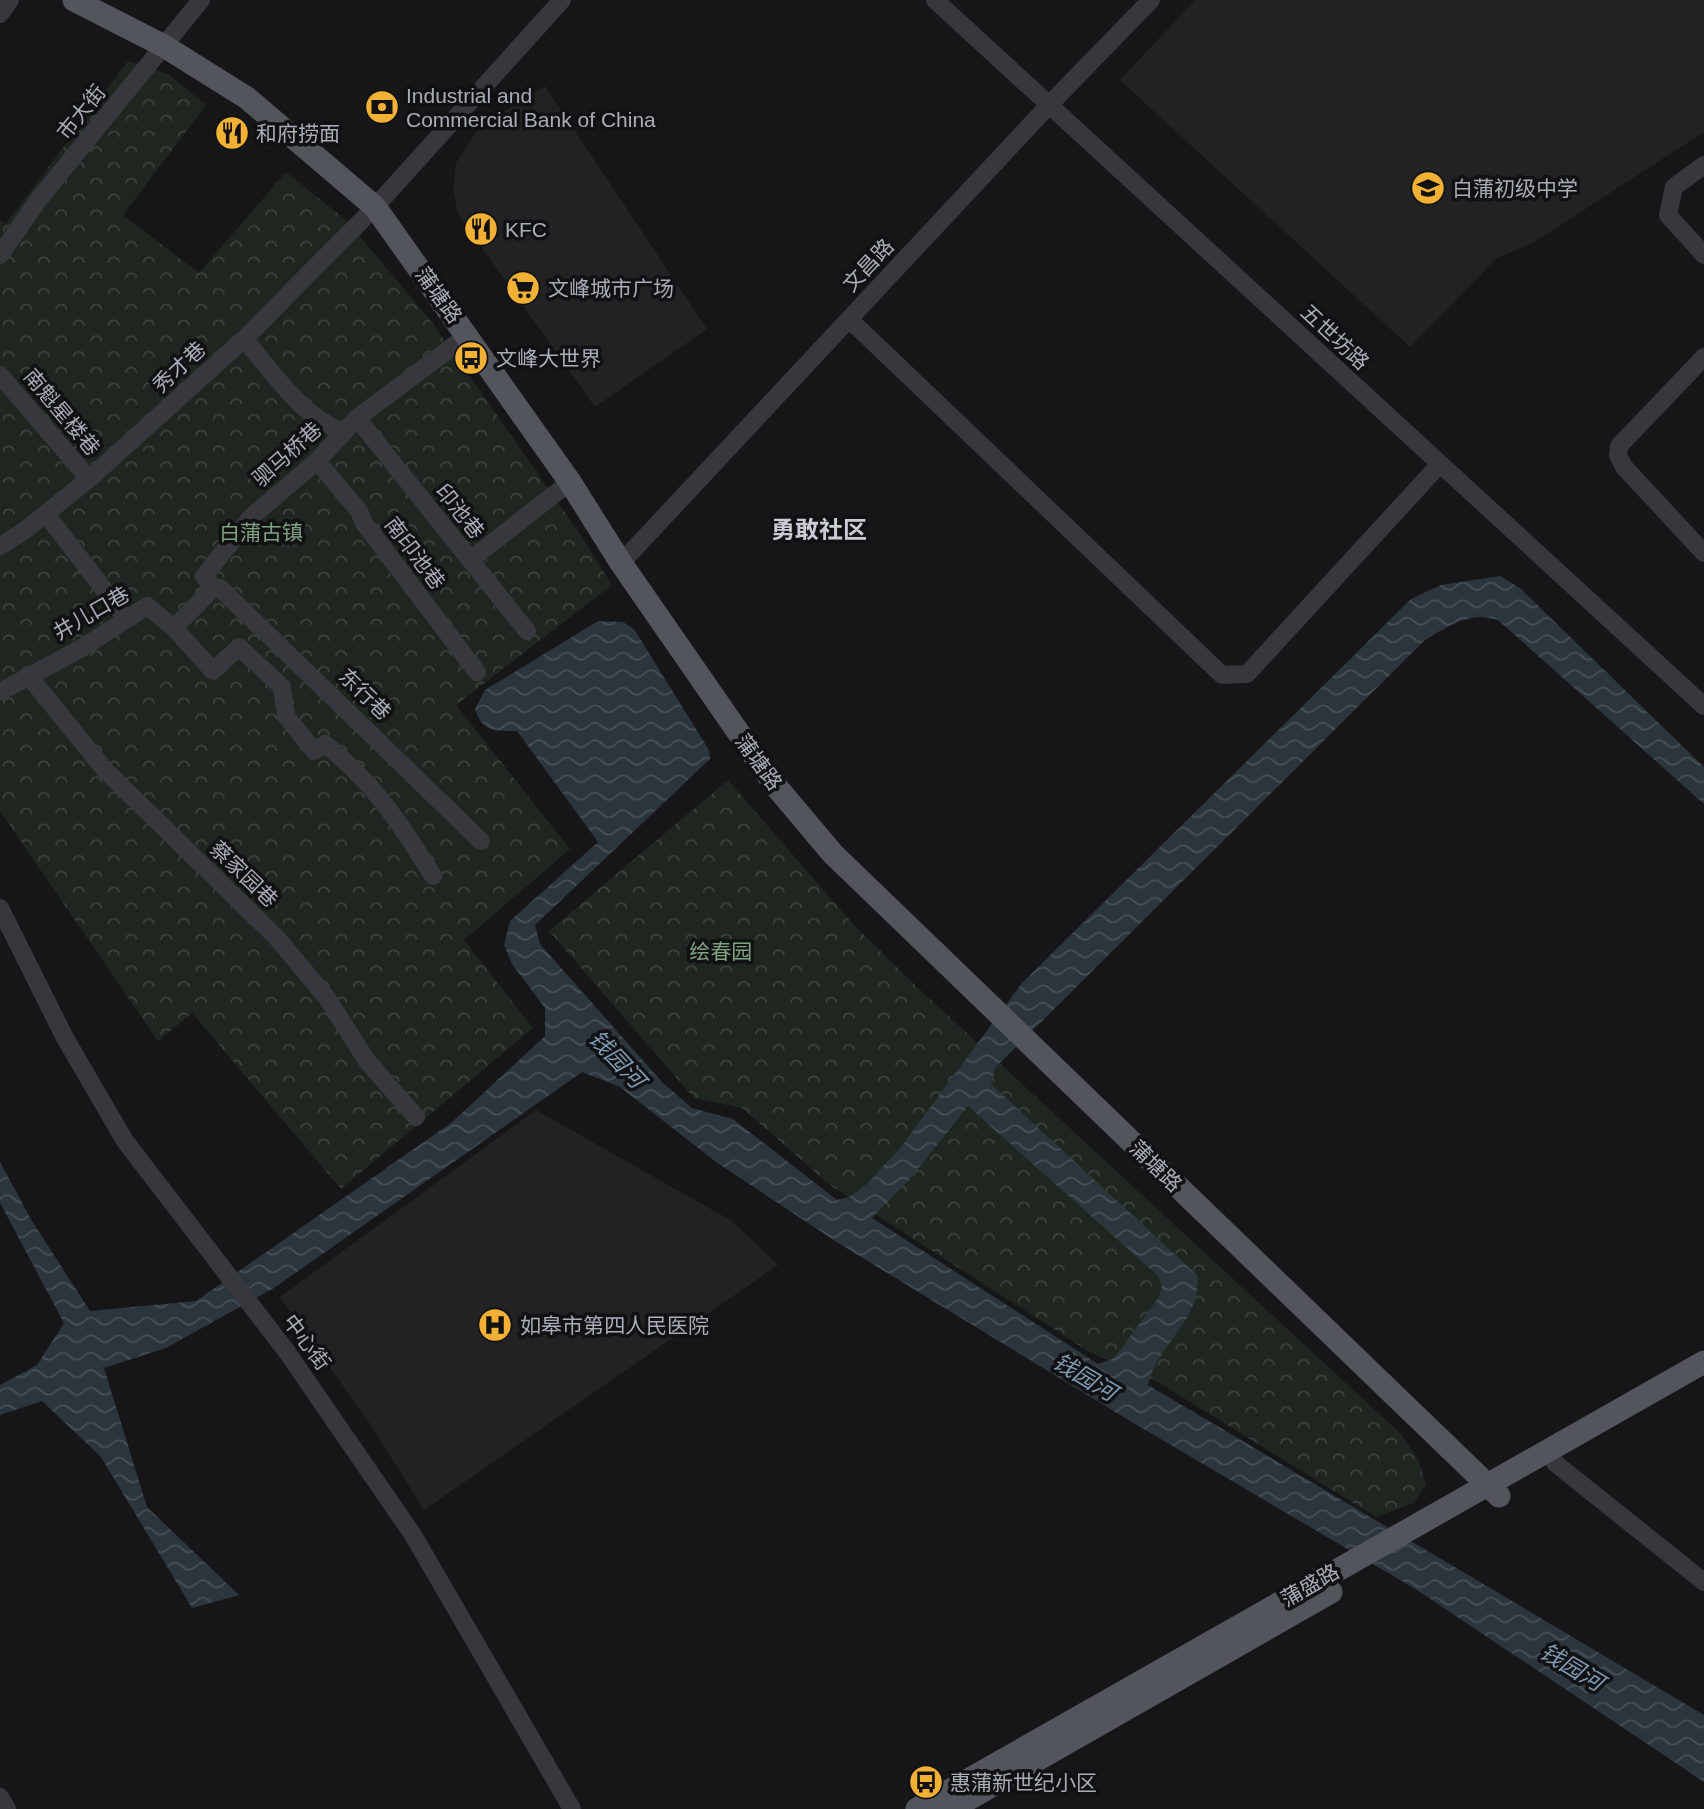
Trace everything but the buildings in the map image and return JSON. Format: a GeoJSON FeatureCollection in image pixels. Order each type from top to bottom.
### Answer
{"type":"FeatureCollection","features":[{"type":"Feature","properties":{"kind":"main road","name":"蒲塘路"},"geometry":{"type":"LineString","coordinates":[[74,0],[164,46],[247,98],[376,207],[570,482],[621,563],[774,784],[833,854],[1494,1491]]}},
{"type":"Feature","properties":{"kind":"main road","name":"蒲盛路"},"geometry":{"type":"LineString","coordinates":[[917,1809],[1494,1491],[1704,1362]]}},
{"type":"Feature","properties":{"kind":"main road","name":"蒲盛路"},"geometry":{"type":"LineString","coordinates":[[1494,1491],[1555,1463],[1704,1378]]}},
{"type":"Feature","properties":{"kind":"main road","name":"蒲盛路"},"geometry":{"type":"LineString","coordinates":[[951,1809],[1323,1587]]}},
{"type":"Feature","properties":{"kind":"street"},"geometry":{"type":"LineString","coordinates":[[0,14],[10,0]]}},
{"type":"Feature","properties":{"kind":"street"},"geometry":{"type":"LineString","coordinates":[[376,207],[562,0]]}},
{"type":"Feature","properties":{"kind":"street","name":"五世坊路"},"geometry":{"type":"LineString","coordinates":[[935,0],[1051,103],[1439,465],[1704,706]]}},
{"type":"Feature","properties":{"kind":"street","name":"文昌路"},"geometry":{"type":"LineString","coordinates":[[621,563],[1051,103],[1151,0]]}},
{"type":"Feature","properties":{"kind":"street","name":"市大街"},"geometry":{"type":"LineString","coordinates":[[0,256],[39,199],[164,46],[194,2]]}},
{"type":"Feature","properties":{"kind":"street"},"geometry":{"type":"LineString","coordinates":[[1704,165],[1674,187],[1669,200],[1668,215],[1704,256]]}},
{"type":"Feature","properties":{"kind":"street","name":"秀才巷"},"geometry":{"type":"LineString","coordinates":[[0,546],[46,514],[89,479],[244,339],[376,207]]}},
{"type":"Feature","properties":{"kind":"street"},"geometry":{"type":"LineString","coordinates":[[849,319],[1222,675],[1247,674],[1439,465]]}},
{"type":"Feature","properties":{"kind":"street","name":"驷马桥巷"},"geometry":{"type":"LineString","coordinates":[[213,588],[204,576],[251,517],[317,461],[357,418],[468,335]]}},
{"type":"Feature","properties":{"kind":"street"},"geometry":{"type":"LineString","coordinates":[[244,339],[288,387],[306,413],[326,426],[344,432]]}},
{"type":"Feature","properties":{"kind":"street"},"geometry":{"type":"LineString","coordinates":[[1704,357],[1619,446],[1619,455],[1625,467],[1704,553]]}},
{"type":"Feature","properties":{"kind":"street","name":"南魁星楼巷"},"geometry":{"type":"LineString","coordinates":[[0,374],[89,479]]}},
{"type":"Feature","properties":{"kind":"street","name":"印池巷"},"geometry":{"type":"LineString","coordinates":[[357,418],[527,631]]}},
{"type":"Feature","properties":{"kind":"street","name":"南印池巷"},"geometry":{"type":"LineString","coordinates":[[317,461],[359,511],[364,523],[477,673]]}},
{"type":"Feature","properties":{"kind":"street"},"geometry":{"type":"LineString","coordinates":[[470,560],[570,482]]}},
{"type":"Feature","properties":{"kind":"street"},"geometry":{"type":"LineString","coordinates":[[46,514],[126,618]]}},
{"type":"Feature","properties":{"kind":"street"},"geometry":{"type":"LineString","coordinates":[[174,628],[213,588]]}},
{"type":"Feature","properties":{"kind":"street","name":"东行巷"},"geometry":{"type":"LineString","coordinates":[[213,588],[220,588],[481,841]]}},
{"type":"Feature","properties":{"kind":"street","name":"井儿口巷"},"geometry":{"type":"LineString","coordinates":[[0,692],[82,648],[147,606],[174,628],[213,671],[240,647],[282,687],[286,716],[314,751],[325,744],[359,771],[399,822],[433,876]]}},
{"type":"Feature","properties":{"kind":"street","name":"蔡家园巷"},"geometry":{"type":"LineString","coordinates":[[28,675],[105,770],[277,938],[327,999],[367,1061],[416,1117]]}},
{"type":"Feature","properties":{"kind":"street","name":"中心街"},"geometry":{"type":"LineString","coordinates":[[0,908],[65,1038],[125,1141],[352,1443],[413,1535],[572,1809]]}},
{"type":"Feature","properties":{"kind":"street"},"geometry":{"type":"LineString","coordinates":[[1555,1463],[1704,1582]]}},
{"type":"Feature","properties":{"kind":"street"},"geometry":{"type":"LineString","coordinates":[[0,1797],[7,1809]]}},
{"type":"Feature","properties":{"kind":"shaded area","name":"白蒲初级中学"},"geometry":{"type":"Polygon","coordinates":[[[1195,0],[1704,0],[1704,132],[1533,243],[1497,258],[1410,347],[1120,80],[1195,0]]]}},
{"type":"Feature","properties":{"kind":"shaded area","name":"文峰城市广场"},"geometry":{"type":"Polygon","coordinates":[[[545,86],[707,329],[595,407],[458,214],[453,188],[456,163],[480,126],[545,86]]]}},
{"type":"Feature","properties":{"kind":"shaded area","name":"如皋市第四人民医院"},"geometry":{"type":"Polygon","coordinates":[[[536,1110],[732,1221],[778,1265],[424,1510],[370,1424],[280,1297],[536,1110]]]}},
{"type":"Feature","properties":{"kind":"green space","name":"白蒲古镇"},"geometry":{"type":"Polygon","coordinates":[[[128,61],[168,74],[206,105],[123,215],[199,273],[286,172],[347,221],[431,321],[580,534],[612,585],[456,705],[570,849],[464,940],[533,1028],[341,1189],[192,1013],[158,1041],[0,811],[0,220],[6,224],[128,61]]]}},
{"type":"Feature","properties":{"kind":"green space","name":"绘春园"},"geometry":{"type":"Polygon","coordinates":[[[728,780],[853,924],[918,988],[1402,1435],[1418,1459],[1426,1484],[1414,1503],[1376,1517],[1156,1381],[1091,1353],[831,1186],[742,1108],[694,1098],[549,931],[728,780]]]}},
{"type":"Feature","properties":{"kind":"water","name":"钱园河"},"geometry":{"type":"Polygon","coordinates":[[[1500,576],[1520,588],[1704,767],[1704,804],[1498,620],[1478,617],[1461,621],[1426,639],[995,1068],[991,1084],[1197,1275],[1197,1291],[1193,1305],[1160,1357],[1148,1385],[1704,1715],[1704,1782],[1417,1590],[1130,1421],[835,1241],[716,1162],[620,1087],[582,1072],[274,1288],[166,1348],[104,1368],[147,1507],[239,1595],[192,1608],[101,1457],[42,1401],[0,1415],[0,1385],[37,1365],[64,1323],[0,1203],[0,1162],[32,1221],[90,1311],[196,1301],[451,1123],[545,1036],[545,1008],[512,964],[504,945],[510,921],[598,842],[517,731],[490,729],[481,722],[475,709],[485,690],[598,621],[623,622],[634,629],[709,750],[710,759],[535,925],[540,944],[662,1082],[692,1108],[733,1119],[837,1200],[849,1197],[867,1184],[901,1147],[1022,983],[1411,599],[1441,585],[1500,576]],[[968,1106],[909,1180],[872,1218],[1098,1364],[1112,1359],[1118,1353],[1159,1297],[1162,1285],[1157,1275],[968,1106]]]}},
{"type":"Feature","properties":{"kind":"place","name":"Industrial and Commercial Bank of China"},"geometry":{"type":"Point","coordinates":[382,107]}},
{"type":"Feature","properties":{"kind":"place","name":"和府捞面"},"geometry":{"type":"Point","coordinates":[232,133]}},
{"type":"Feature","properties":{"kind":"place","name":"白蒲初级中学"},"geometry":{"type":"Point","coordinates":[1428,188]}},
{"type":"Feature","properties":{"kind":"place","name":"KFC"},"geometry":{"type":"Point","coordinates":[481,229]}},
{"type":"Feature","properties":{"kind":"place","name":"文峰城市广场"},"geometry":{"type":"Point","coordinates":[523,288]}},
{"type":"Feature","properties":{"kind":"place","name":"文峰大世界"},"geometry":{"type":"Point","coordinates":[471,358]}},
{"type":"Feature","properties":{"kind":"place","name":"如皋市第四人民医院"},"geometry":{"type":"Point","coordinates":[495,1325]}},
{"type":"Feature","properties":{"kind":"place","name":"惠蒲新世纪小区"},"geometry":{"type":"Point","coordinates":[926,1782]}},
{"type":"Feature","properties":{"kind":"district","name":"勇敢社区"},"geometry":{"type":"Point","coordinates":[819,529]}}]}
